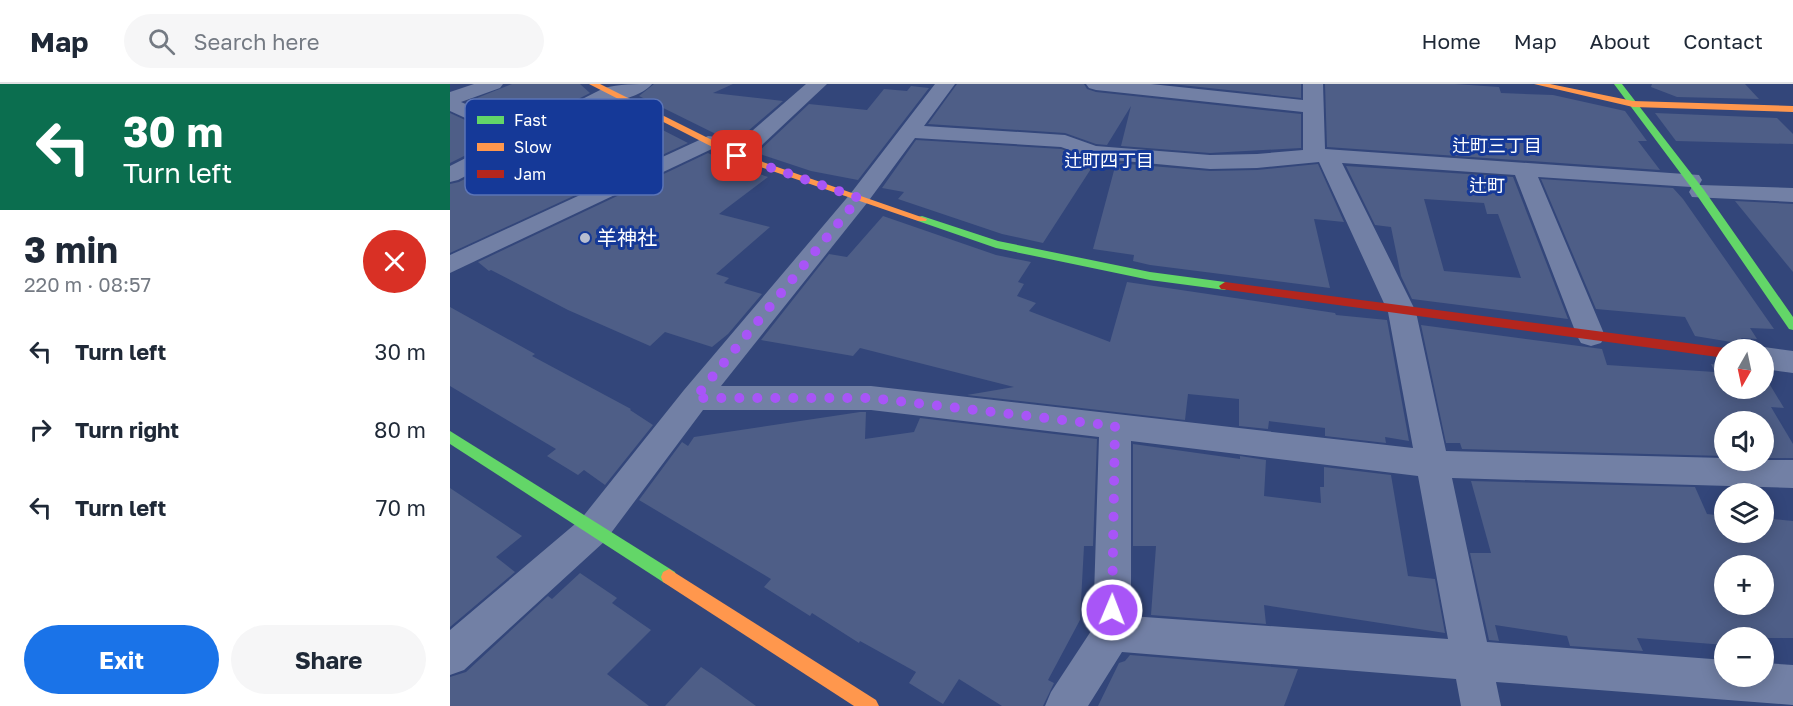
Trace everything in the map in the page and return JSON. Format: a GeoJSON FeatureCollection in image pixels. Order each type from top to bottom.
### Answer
{"type":"FeatureCollection","features":[{"type":"Feature","properties":{"kind":"street"},"geometry":{"type":"LineString","coordinates":[[450,99],[493,84]]}},
{"type":"Feature","properties":{"kind":"street"},"geometry":{"type":"LineString","coordinates":[[591,99],[607,90],[642,84]]}},
{"type":"Feature","properties":{"kind":"street"},"geometry":{"type":"LineString","coordinates":[[737,156],[817,84]]}},
{"type":"Feature","properties":{"kind":"street"},"geometry":{"type":"LineString","coordinates":[[450,656],[593,530],[695,398],[859,198],[945,84]]}},
{"type":"Feature","properties":{"kind":"street"},"geometry":{"type":"LineString","coordinates":[[1096,84],[1312,107]]}},
{"type":"Feature","properties":{"kind":"street"},"geometry":{"type":"LineString","coordinates":[[1313,84],[1312,107],[1320,156],[1402,312],[1481,706]]}},
{"type":"Feature","properties":{"kind":"street"},"geometry":{"type":"LineString","coordinates":[[1538,84],[1633,104],[1793,109]]}},
{"type":"Feature","properties":{"kind":"street"},"geometry":{"type":"LineString","coordinates":[[1618,84],[1788,313]]}},
{"type":"Feature","properties":{"kind":"street"},"geometry":{"type":"LineString","coordinates":[[607,90],[624,99]]}},
{"type":"Feature","properties":{"kind":"street"},"geometry":{"type":"LineString","coordinates":[[450,104],[465,111]]}},
{"type":"Feature","properties":{"kind":"street"},"geometry":{"type":"LineString","coordinates":[[663,119],[737,156],[996,244],[1018,249],[1150,276],[1402,312],[1714,352]]}},
{"type":"Feature","properties":{"kind":"street"},"geometry":{"type":"LineString","coordinates":[[910,131],[1065,141],[1092,152],[1210,162],[1320,156],[1524,169],[1793,195]]}},
{"type":"Feature","properties":{"kind":"street"},"geometry":{"type":"LineString","coordinates":[[663,163],[708,142]]}},
{"type":"Feature","properties":{"kind":"street"},"geometry":{"type":"LineString","coordinates":[[450,175],[465,167]]}},
{"type":"Feature","properties":{"kind":"street"},"geometry":{"type":"LineString","coordinates":[[1524,169],[1591,336]]}},
{"type":"Feature","properties":{"kind":"street"},"geometry":{"type":"LineString","coordinates":[[450,265],[597,195]]}},
{"type":"Feature","properties":{"kind":"street"},"geometry":{"type":"LineString","coordinates":[[1774,359],[1793,362]]}},
{"type":"Feature","properties":{"kind":"street"},"geometry":{"type":"LineString","coordinates":[[695,398],[871,398],[1434,464],[1793,474]]}},
{"type":"Feature","properties":{"kind":"street"},"geometry":{"type":"LineString","coordinates":[[1065,706],[1112,633],[1115,426]]}},
{"type":"Feature","properties":{"kind":"street"},"geometry":{"type":"LineString","coordinates":[[450,437],[870,706]]}},
{"type":"Feature","properties":{"kind":"street"},"geometry":{"type":"LineString","coordinates":[[1112,633],[1793,685]]}},
{"type":"Feature","properties":{"kind":"building"},"geometry":{"type":"Polygon","coordinates":[[[512,84],[580,84],[590,93],[578,99],[474,99],[512,84]]]}},
{"type":"Feature","properties":{"kind":"building"},"geometry":{"type":"Polygon","coordinates":[[[654,84],[733,84],[713,93],[783,101],[734,143],[663,108],[663,99],[645,99],[639,96],[654,84]]]}},
{"type":"Feature","properties":{"kind":"building"},"geometry":{"type":"Polygon","coordinates":[[[957,84],[1084,84],[1087,89],[1096,92],[1301,114],[1301,148],[1210,153],[1121,146],[1131,106],[1107,145],[1096,144],[1065,133],[928,124],[957,84]]]}},
{"type":"Feature","properties":{"kind":"building"},"geometry":{"type":"Polygon","coordinates":[[[1172,84],[1301,84],[1301,98],[1172,84]]]}},
{"type":"Feature","properties":{"kind":"building"},"geometry":{"type":"Polygon","coordinates":[[[1325,84],[1455,84],[1499,87],[1501,93],[1553,95],[1625,111],[1647,141],[1638,141],[1660,170],[1327,147],[1325,84]]]}},
{"type":"Feature","properties":{"kind":"building"},"geometry":{"type":"Polygon","coordinates":[[[1652,84],[1745,84],[1759,99],[1677,97],[1651,87],[1652,84]]]}},
{"type":"Feature","properties":{"kind":"building"},"geometry":{"type":"Polygon","coordinates":[[[911,86],[929,88],[858,180],[811,171],[757,153],[809,104],[867,110],[884,89],[907,91],[911,86]]]}},
{"type":"Feature","properties":{"kind":"building"},"geometry":{"type":"Polygon","coordinates":[[[450,113],[465,120],[465,156],[450,163],[450,113]]]}},
{"type":"Feature","properties":{"kind":"building"},"geometry":{"type":"Polygon","coordinates":[[[1655,113],[1777,118],[1793,134],[1793,144],[1676,141],[1655,113]]]}},
{"type":"Feature","properties":{"kind":"building"},"geometry":{"type":"Polygon","coordinates":[[[663,130],[688,143],[663,155],[663,130]]]}},
{"type":"Feature","properties":{"kind":"building"},"geometry":{"type":"Polygon","coordinates":[[[916,140],[1061,149],[1096,161],[1043,243],[1002,234],[898,199],[904,192],[882,188],[916,140]]]}},
{"type":"Feature","properties":{"kind":"building"},"geometry":{"type":"Polygon","coordinates":[[[708,153],[728,163],[768,177],[719,214],[770,227],[716,274],[729,278],[724,283],[762,294],[728,334],[712,347],[665,332],[650,346],[568,310],[489,271],[478,262],[619,195],[663,195],[663,174],[708,153]]]}},
{"type":"Feature","properties":{"kind":"building"},"geometry":{"type":"Polygon","coordinates":[[[1116,163],[1210,171],[1257,170],[1318,164],[1344,222],[1314,219],[1330,288],[1150,265],[1133,261],[1134,255],[1093,249],[1116,163]]]}},
{"type":"Feature","properties":{"kind":"building"},"geometry":{"type":"Polygon","coordinates":[[[1346,166],[1513,177],[1568,319],[1412,299],[1401,276],[1391,227],[1375,225],[1346,166]],[[1424,199],[1444,271],[1521,278],[1498,214],[1487,214],[1484,203],[1424,199]]]}},
{"type":"Feature","properties":{"kind":"building"},"geometry":{"type":"Polygon","coordinates":[[[465,179],[465,195],[575,195],[450,253],[450,184],[465,179]]]}},
{"type":"Feature","properties":{"kind":"building"},"geometry":{"type":"Polygon","coordinates":[[[1541,179],[1673,188],[1774,329],[1750,328],[1757,339],[1714,339],[1695,336],[1685,317],[1596,309],[1541,179]]]}},
{"type":"Feature","properties":{"kind":"building"},"geometry":{"type":"Polygon","coordinates":[[[1735,201],[1793,204],[1793,272],[1735,201]]]}},
{"type":"Feature","properties":{"kind":"building"},"geometry":{"type":"Polygon","coordinates":[[[883,216],[996,255],[1031,262],[1018,282],[1024,284],[1017,296],[1036,303],[1029,311],[1110,342],[1127,282],[1335,313],[1336,315],[1387,320],[1409,441],[1385,437],[1386,443],[1325,436],[1325,428],[1269,421],[1268,429],[1239,426],[1239,399],[1188,394],[1185,420],[967,395],[1014,387],[860,348],[853,356],[761,340],[829,254],[847,257],[883,216]]]}},
{"type":"Feature","properties":{"kind":"building"},"geometry":{"type":"Polygon","coordinates":[[[450,307],[535,354],[532,356],[631,409],[653,425],[605,485],[584,470],[578,475],[547,456],[556,449],[450,386],[450,307]]]}},
{"type":"Feature","properties":{"kind":"building"},"geometry":{"type":"Polygon","coordinates":[[[1421,325],[1602,349],[1607,365],[1714,372],[1714,399],[1774,399],[1774,392],[1784,408],[1771,407],[1773,411],[1714,411],[1714,456],[1462,449],[1460,443],[1446,443],[1421,325]]]}},
{"type":"Feature","properties":{"kind":"building"},"geometry":{"type":"Polygon","coordinates":[[[866,412],[865,439],[914,432],[920,418],[1097,439],[1093,546],[1084,546],[1080,620],[1048,680],[1054,683],[1043,706],[1002,706],[959,679],[943,704],[909,683],[916,672],[860,641],[859,643],[812,613],[810,616],[764,587],[771,579],[639,500],[682,442],[688,446],[694,437],[866,412]]]}},
{"type":"Feature","properties":{"kind":"building"},"geometry":{"type":"Polygon","coordinates":[[[1774,412],[1793,444],[1793,458],[1774,458],[1774,412]]]}},
{"type":"Feature","properties":{"kind":"building"},"geometry":{"type":"Polygon","coordinates":[[[1133,444],[1240,459],[1240,456],[1266,460],[1264,496],[1321,503],[1320,487],[1324,487],[1324,467],[1391,475],[1408,576],[1435,579],[1445,633],[1264,605],[1266,624],[1151,615],[1156,546],[1133,546],[1133,444]]]}},
{"type":"Feature","properties":{"kind":"building"},"geometry":{"type":"Polygon","coordinates":[[[1471,481],[1695,487],[1707,514],[1714,515],[1714,543],[1774,543],[1774,519],[1793,521],[1793,638],[1774,638],[1774,627],[1714,627],[1714,644],[1637,638],[1643,651],[1570,646],[1567,636],[1495,625],[1499,641],[1489,640],[1470,553],[1491,553],[1471,481]]]}},
{"type":"Feature","properties":{"kind":"building"},"geometry":{"type":"Polygon","coordinates":[[[450,488],[522,536],[496,557],[515,572],[450,627],[450,488]]]}},
{"type":"Feature","properties":{"kind":"building"},"geometry":{"type":"Polygon","coordinates":[[[580,573],[617,598],[612,603],[651,630],[607,674],[649,706],[450,706],[450,677],[466,672],[548,596],[552,599],[580,573]]]}},
{"type":"Feature","properties":{"kind":"building"},"geometry":{"type":"Polygon","coordinates":[[[1130,655],[1298,669],[1284,706],[1098,706],[1119,663],[1125,661],[1130,655]]]}},
{"type":"Feature","properties":{"kind":"building"},"geometry":{"type":"Polygon","coordinates":[[[701,667],[716,677],[756,706],[665,706],[701,667]]]}},
{"type":"Feature","properties":{"kind":"traffic: fast"},"geometry":{"type":"LineString","coordinates":[[1618,84],[1700,192],[1793,326]]}},
{"type":"Feature","properties":{"kind":"traffic: fast"},"geometry":{"type":"LineString","coordinates":[[922,219],[996,244],[1150,276],[1225,286]]}},
{"type":"Feature","properties":{"kind":"traffic: fast"},"geometry":{"type":"LineString","coordinates":[[450,437],[669,577]]}},
{"type":"Feature","properties":{"kind":"traffic: slow"},"geometry":{"type":"LineString","coordinates":[[593,84],[623,99]]}},
{"type":"Feature","properties":{"kind":"traffic: slow"},"geometry":{"type":"LineString","coordinates":[[1538,84],[1633,104],[1793,109]]}},
{"type":"Feature","properties":{"kind":"traffic: slow"},"geometry":{"type":"LineString","coordinates":[[663,119],[737,156],[922,219]]}},
{"type":"Feature","properties":{"kind":"traffic: slow"},"geometry":{"type":"LineString","coordinates":[[669,577],[870,706]]}},
{"type":"Feature","properties":{"kind":"traffic: jam"},"geometry":{"type":"LineString","coordinates":[[1225,286],[1714,352]]}},
{"type":"Feature","properties":{"kind":"place","name":"羊神社"},"geometry":{"type":"Point","coordinates":[585,238]}},
{"type":"Feature","properties":{"kind":"district","name":"辻町三丁目"},"geometry":{"type":"Point","coordinates":[1497,146]}},
{"type":"Feature","properties":{"kind":"district","name":"辻町四丁目"},"geometry":{"type":"Point","coordinates":[1109,161]}},
{"type":"Feature","properties":{"kind":"district","name":"辻町"},"geometry":{"type":"Point","coordinates":[1487,186]}},
{"type":"Feature","properties":{"kind":"route"},"geometry":{"type":"LineString","coordinates":[[737,156],[859,198],[695,398],[871,398],[1115,426],[1112,610]]}}]}
